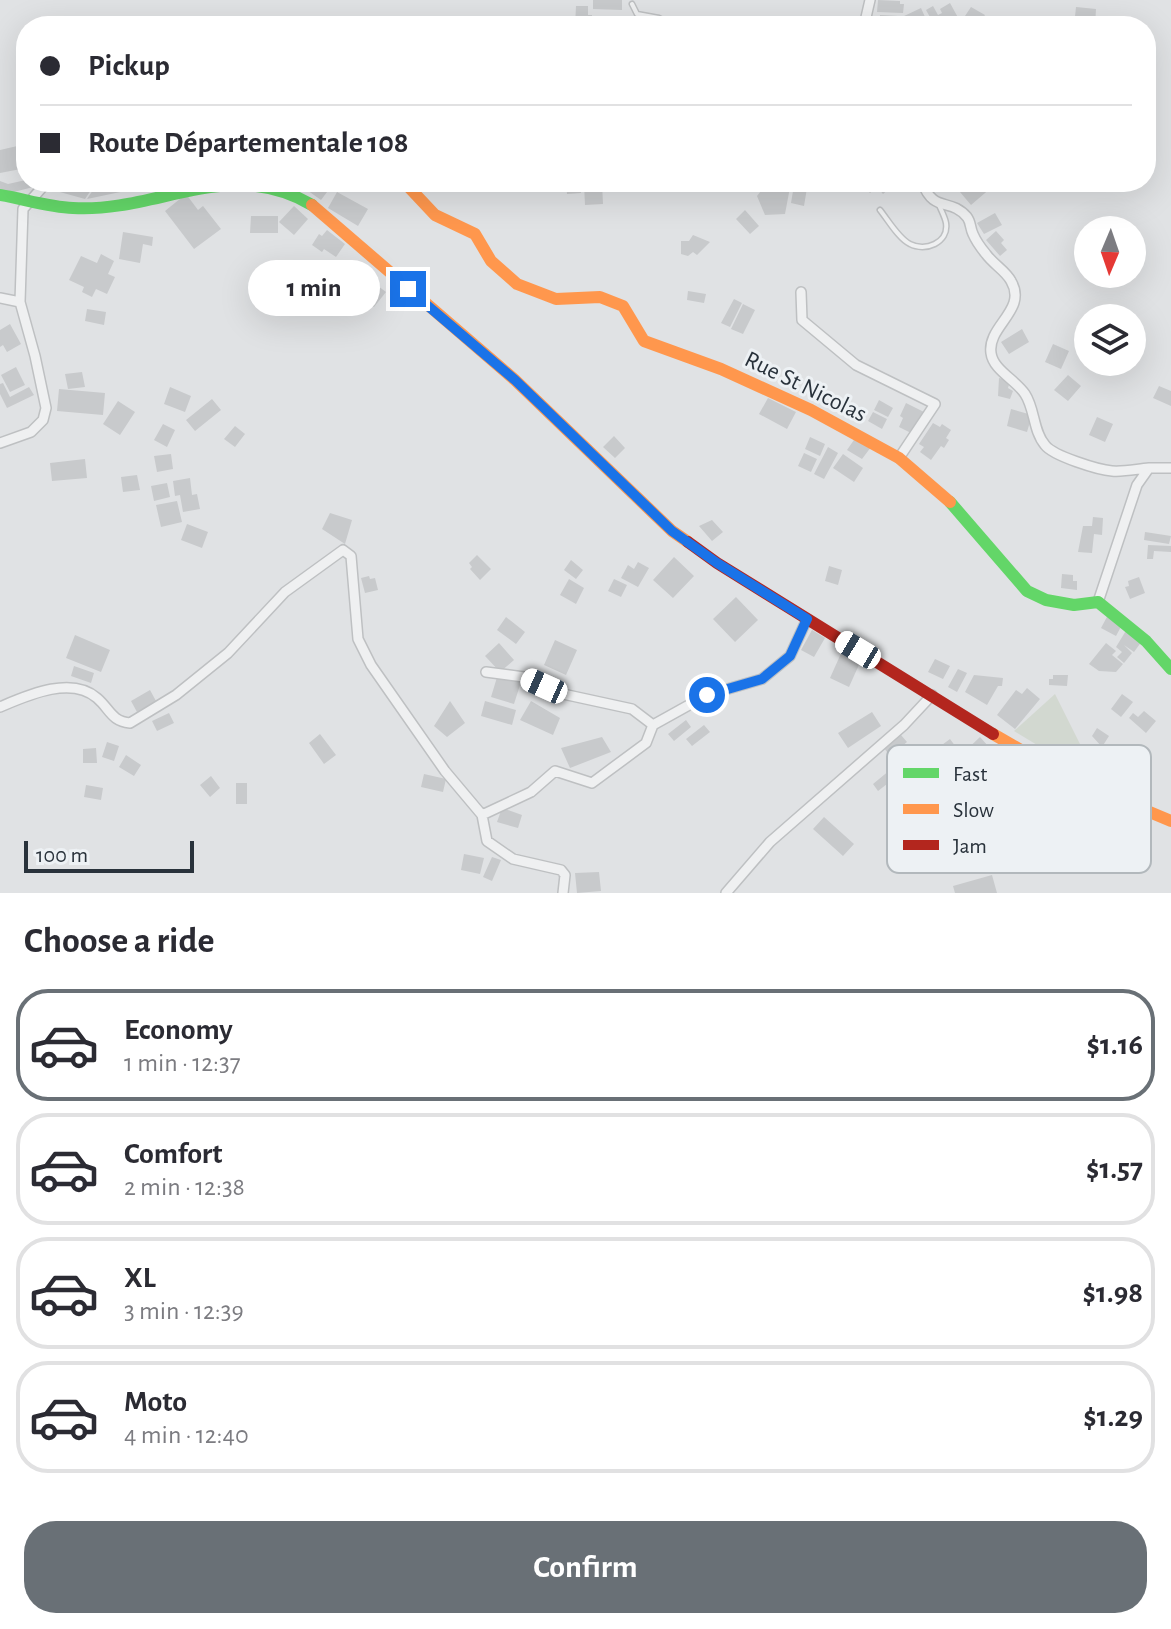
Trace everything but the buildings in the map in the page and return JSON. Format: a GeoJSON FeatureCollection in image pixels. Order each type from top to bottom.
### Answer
{"type":"FeatureCollection","features":[{"type":"Feature","properties":{"kind":"main road"},"geometry":{"type":"LineString","coordinates":[[1,198],[31,199],[73,208],[135,203],[176,192]]}},
{"type":"Feature","properties":{"kind":"main road"},"geometry":{"type":"LineString","coordinates":[[282,192],[310,203],[515,380],[672,531],[717,563],[1015,745]]}},
{"type":"Feature","properties":{"kind":"main road","name":"Rue St Nicolas"},"geometry":{"type":"LineString","coordinates":[[412,192],[442,223],[475,234],[491,261],[517,284],[556,299],[600,297],[623,306],[644,341],[721,369],[789,400],[899,458],[949,501],[1027,591],[1046,600],[1074,605],[1098,602]]}},
{"type":"Feature","properties":{"kind":"main road"},"geometry":{"type":"LineString","coordinates":[[1098,602],[1146,641],[1171,669]]}},
{"type":"Feature","properties":{"kind":"main road"},"geometry":{"type":"LineString","coordinates":[[1151,813],[1171,821]]}},
{"type":"Feature","properties":{"kind":"street"},"geometry":{"type":"LineString","coordinates":[[0,443],[31,432],[43,420],[46,408],[20,302],[23,209],[38,192]]}},
{"type":"Feature","properties":{"kind":"street"},"geometry":{"type":"LineString","coordinates":[[926,192],[938,204],[956,207],[969,219],[972,233],[987,256],[1011,281],[1015,298],[1010,313],[993,337],[991,353],[996,366],[1013,379],[1028,397],[1035,425],[1045,446],[1057,455],[1110,471],[1171,468]]}},
{"type":"Feature","properties":{"kind":"street"},"geometry":{"type":"LineString","coordinates":[[801,292],[802,320],[856,365],[935,404],[899,458]]}},
{"type":"Feature","properties":{"kind":"street"},"geometry":{"type":"LineString","coordinates":[[0,298],[20,302]]}},
{"type":"Feature","properties":{"kind":"street"},"geometry":{"type":"LineString","coordinates":[[1098,602],[1137,485],[1149,468]]}},
{"type":"Feature","properties":{"kind":"street"},"geometry":{"type":"LineString","coordinates":[[0,707],[31,694],[71,688],[86,691],[97,698],[113,718],[130,723],[176,695],[228,653],[285,592],[343,550],[351,556],[358,639],[371,665],[445,771],[482,815],[487,841],[513,859],[561,870],[565,875],[563,893]]}},
{"type":"Feature","properties":{"kind":"street"},"geometry":{"type":"LineString","coordinates":[[482,815],[531,792],[555,771],[592,783],[646,743],[653,725],[707,695],[762,679],[790,656],[807,619]]}},
{"type":"Feature","properties":{"kind":"street"},"geometry":{"type":"LineString","coordinates":[[486,672],[524,677],[563,694],[632,709],[653,725]]}},
{"type":"Feature","properties":{"kind":"street"},"geometry":{"type":"LineString","coordinates":[[726,893],[770,842],[904,725],[932,695]]}},
{"type":"Feature","properties":{"kind":"lane"},"geometry":{"type":"LineString","coordinates":[[632,4],[637,14],[648,16]]}},
{"type":"Feature","properties":{"kind":"lane"},"geometry":{"type":"LineString","coordinates":[[880,210],[906,243],[923,249],[935,245],[944,234],[946,224],[938,204]]}},
{"type":"Feature","properties":{"kind":"shaded area"},"geometry":{"type":"Polygon","coordinates":[[[1055,694],[1080,745],[1037,745],[1014,731],[1055,694]]]}},
{"type":"Feature","properties":{"kind":"traffic: fast"},"geometry":{"type":"LineString","coordinates":[[0,195],[73,208],[135,203],[184,192]]}},
{"type":"Feature","properties":{"kind":"traffic: fast"},"geometry":{"type":"LineString","coordinates":[[283,192],[312,205]]}},
{"type":"Feature","properties":{"kind":"traffic: fast"},"geometry":{"type":"LineString","coordinates":[[950,502],[1027,591],[1046,600],[1074,605],[1098,602],[1146,641],[1171,669]]}},
{"type":"Feature","properties":{"kind":"traffic: slow"},"geometry":{"type":"LineString","coordinates":[[413,192],[435,215],[475,234],[491,261],[517,284],[556,299],[600,297],[623,306],[644,341],[721,369],[811,410],[899,458],[950,502]]}},
{"type":"Feature","properties":{"kind":"traffic: slow"},"geometry":{"type":"LineString","coordinates":[[312,205],[515,380],[672,531],[688,542]]}},
{"type":"Feature","properties":{"kind":"traffic: slow"},"geometry":{"type":"LineString","coordinates":[[993,734],[1012,745]]}},
{"type":"Feature","properties":{"kind":"traffic: slow"},"geometry":{"type":"LineString","coordinates":[[1151,813],[1171,821]]}},
{"type":"Feature","properties":{"kind":"traffic: jam"},"geometry":{"type":"LineString","coordinates":[[688,542],[993,734]]}},
{"type":"Feature","properties":{"kind":"route"},"geometry":{"type":"LineString","coordinates":[[408,289],[515,380],[672,531],[807,619],[790,656],[762,679],[707,695]]}}]}
